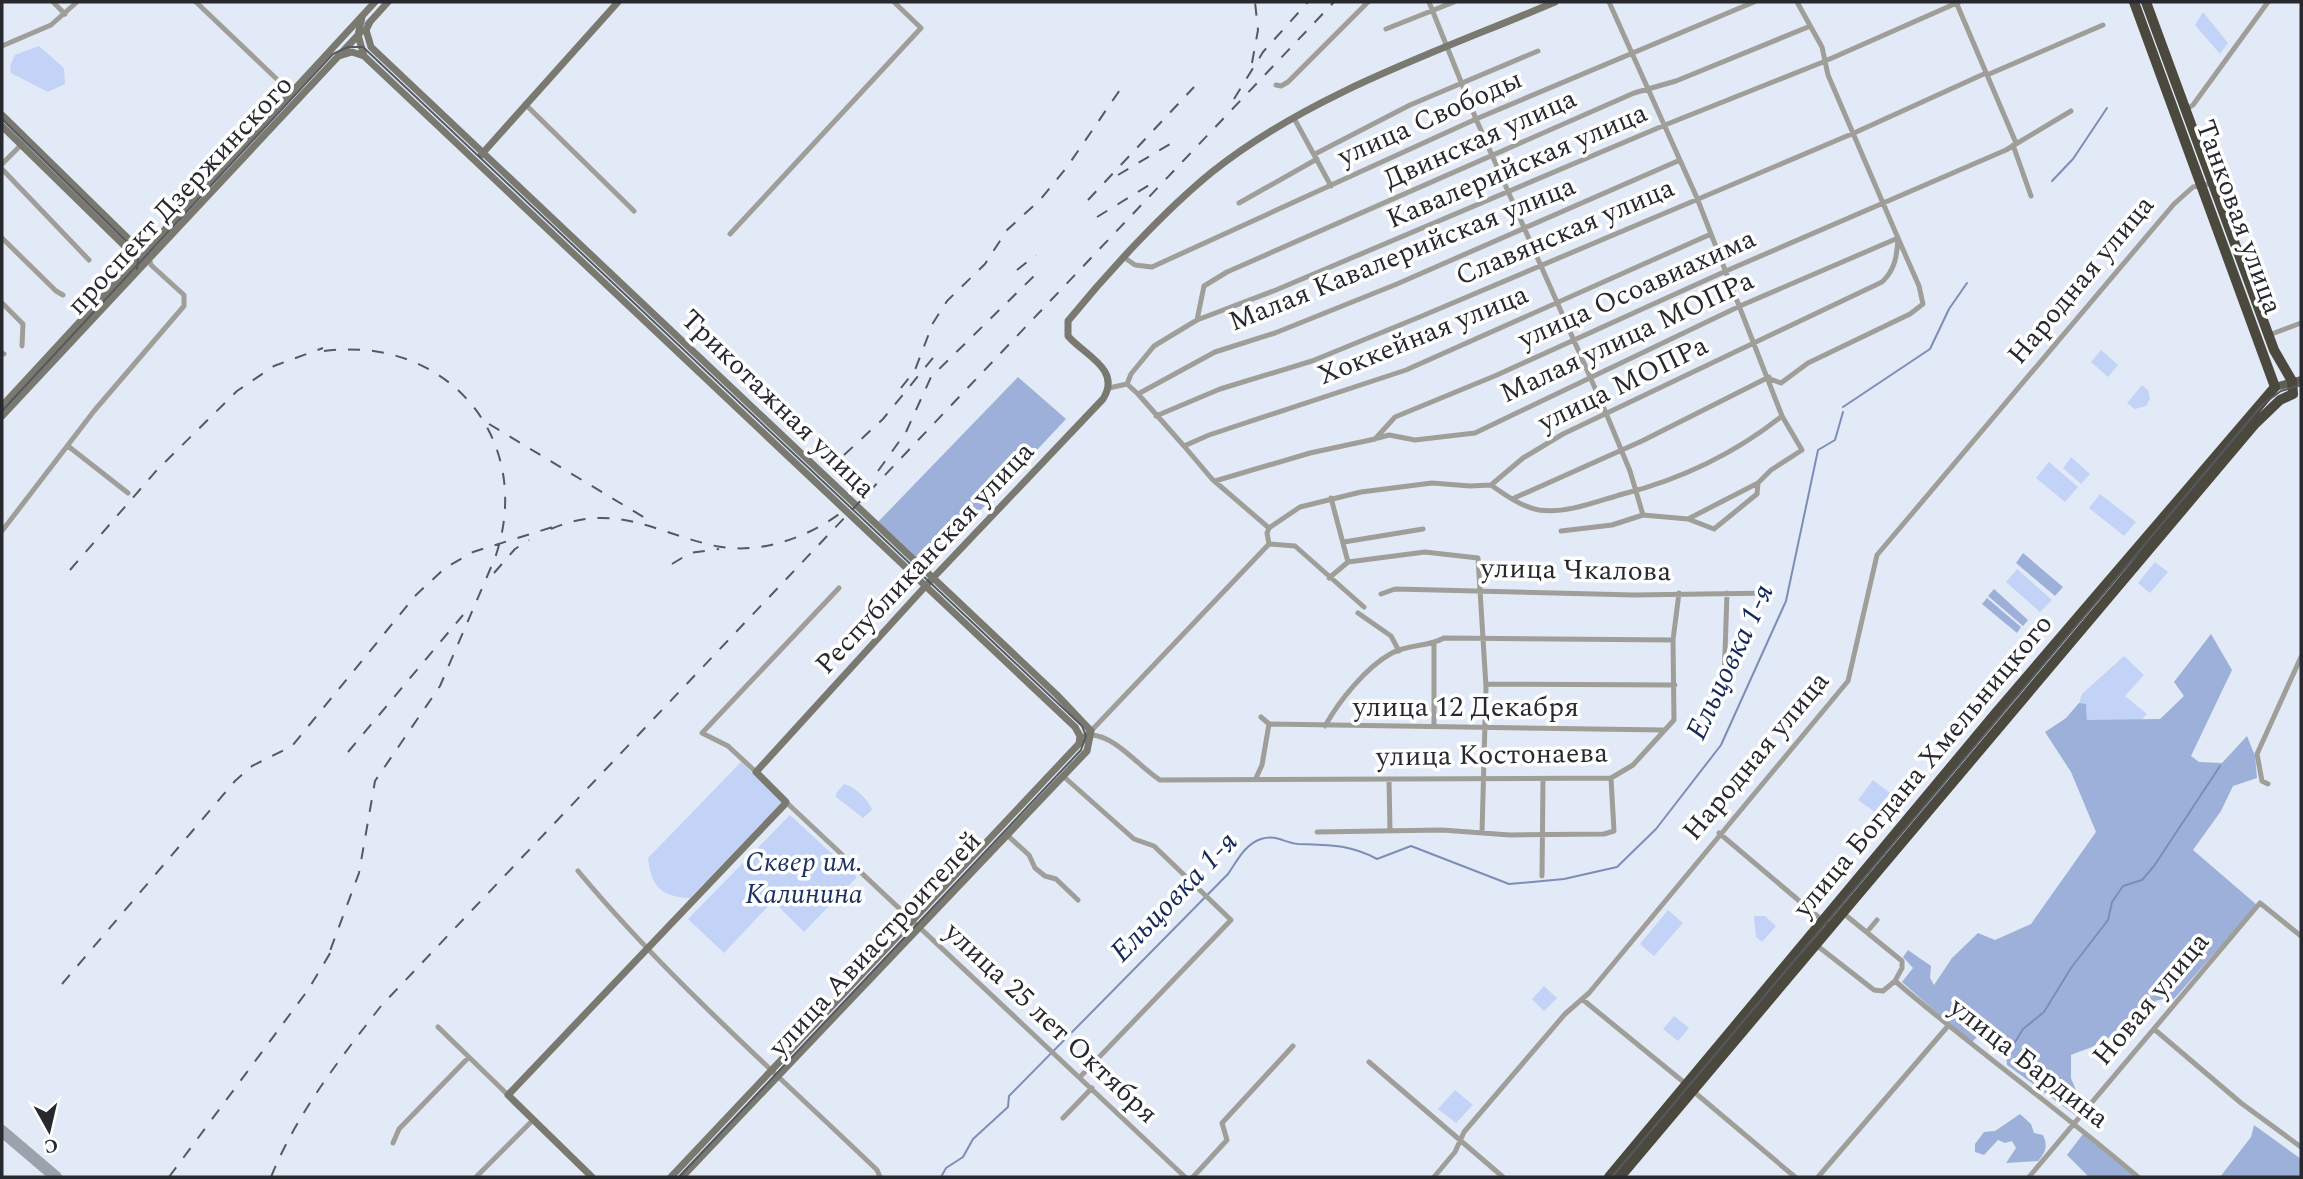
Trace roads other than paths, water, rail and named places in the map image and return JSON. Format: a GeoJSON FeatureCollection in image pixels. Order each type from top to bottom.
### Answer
{"type":"FeatureCollection","features":[{"type":"Feature","properties":{"kind":"highway"},"geometry":{"type":"LineString","coordinates":[[2134,2],[2176,97]]}},
{"type":"Feature","properties":{"kind":"highway"},"geometry":{"type":"LineString","coordinates":[[2146,2],[2181,112]]}},
{"type":"Feature","properties":{"kind":"highway","name":"Танковая улица"},"geometry":{"type":"LineString","coordinates":[[2181,112],[2209,169],[2269,335],[2297,380]]}},
{"type":"Feature","properties":{"kind":"highway","name":"Танковая улица"},"geometry":{"type":"LineString","coordinates":[[2181,112],[2197,173],[2275,387]]}},
{"type":"Feature","properties":{"kind":"highway"},"geometry":{"type":"LineString","coordinates":[[2197,173],[2204,173],[2209,169]]}},
{"type":"Feature","properties":{"kind":"highway"},"geometry":{"type":"LineString","coordinates":[[2204,190],[2215,186]]}},
{"type":"Feature","properties":{"kind":"highway"},"geometry":{"type":"LineString","coordinates":[[2275,387],[2294,395],[2297,380]]}},
{"type":"Feature","properties":{"kind":"highway","name":"улица Богдана Хмельницкого"},"geometry":{"type":"LineString","coordinates":[[1620,1177],[1689,1087],[2275,387]]}},
{"type":"Feature","properties":{"kind":"highway","name":"улица Богдана Хмельницкого"},"geometry":{"type":"LineString","coordinates":[[1609,1177],[1815,944],[1826,923],[1841,912],[2254,425],[2294,395]]}},
{"type":"Feature","properties":{"kind":"main road","name":"проспект Дзержинского"},"geometry":{"type":"LineString","coordinates":[[2,406],[145,260],[388,2]]}},
{"type":"Feature","properties":{"kind":"main road"},"geometry":{"type":"LineString","coordinates":[[477,162],[525,104],[618,2]]}},
{"type":"Feature","properties":{"kind":"main road"},"geometry":{"type":"LineString","coordinates":[[1109,388],[1103,367],[1073,342],[1066,327],[1125,258],[1212,173],[1294,120],[1357,86],[1555,2]]}},
{"type":"Feature","properties":{"kind":"main road","name":"проспект Дзержинского"},"geometry":{"type":"LineString","coordinates":[[2,416],[145,260],[293,90],[362,17],[370,4]]}},
{"type":"Feature","properties":{"kind":"main road"},"geometry":{"type":"LineString","coordinates":[[362,17],[358,35],[364,55]]}},
{"type":"Feature","properties":{"kind":"main road"},"geometry":{"type":"LineString","coordinates":[[370,22],[366,30],[371,47]]}},
{"type":"Feature","properties":{"kind":"main road"},"geometry":{"type":"LineString","coordinates":[[330,51],[349,44],[371,47]]}},
{"type":"Feature","properties":{"kind":"main road","name":"Трикотажная улица"},"geometry":{"type":"LineString","coordinates":[[371,47],[483,152],[866,524],[1005,647],[1091,733]]}},
{"type":"Feature","properties":{"kind":"main road"},"geometry":{"type":"LineString","coordinates":[[339,56],[352,52],[364,55]]}},
{"type":"Feature","properties":{"kind":"main road","name":"Трикотажная улица"},"geometry":{"type":"LineString","coordinates":[[364,55],[840,498]]}},
{"type":"Feature","properties":{"kind":"main road"},"geometry":{"type":"LineString","coordinates":[[2,115],[23,142],[130,250],[145,260]]}},
{"type":"Feature","properties":{"kind":"main road"},"geometry":{"type":"LineString","coordinates":[[2,126],[23,142],[145,260]]}},
{"type":"Feature","properties":{"kind":"main road"},"geometry":{"type":"LineString","coordinates":[[2275,387],[2297,380]]}},
{"type":"Feature","properties":{"kind":"main road","name":"Республиканская улица"},"geometry":{"type":"LineString","coordinates":[[756,772],[929,582],[1099,404],[1109,388]]}},
{"type":"Feature","properties":{"kind":"main road","name":"Трикотажная улица"},"geometry":{"type":"LineString","coordinates":[[929,582],[999,655],[1075,727],[1080,736],[1077,747],[1082,756]]}},
{"type":"Feature","properties":{"kind":"main road"},"geometry":{"type":"LineString","coordinates":[[999,655],[1006,653],[1005,647]]}},
{"type":"Feature","properties":{"kind":"main road","name":"улица Авиастроителей"},"geometry":{"type":"LineString","coordinates":[[671,1177],[1091,733]]}},
{"type":"Feature","properties":{"kind":"main road","name":"улица Авиастроителей"},"geometry":{"type":"LineString","coordinates":[[682,1177],[1082,756],[1090,745],[1091,733]]}},
{"type":"Feature","properties":{"kind":"main road","name":"улица 25 лет Октября"},"geometry":{"type":"LineString","coordinates":[[756,772],[786,802]]}},
{"type":"Feature","properties":{"kind":"main road"},"geometry":{"type":"LineString","coordinates":[[592,1177],[508,1095],[786,802]]}},
{"type":"Feature","properties":{"kind":"street"},"geometry":{"type":"LineString","coordinates":[[53,2],[65,14]]}},
{"type":"Feature","properties":{"kind":"street"},"geometry":{"type":"LineString","coordinates":[[2,46],[40,31],[77,2]]}},
{"type":"Feature","properties":{"kind":"street"},"geometry":{"type":"LineString","coordinates":[[196,2],[284,86],[293,90]]}},
{"type":"Feature","properties":{"kind":"street"},"geometry":{"type":"LineString","coordinates":[[730,234],[922,28],[894,2]]}},
{"type":"Feature","properties":{"kind":"street"},"geometry":{"type":"LineString","coordinates":[[1276,85],[1281,86],[1288,82],[1368,2]]}},
{"type":"Feature","properties":{"kind":"street"},"geometry":{"type":"LineString","coordinates":[[1429,2],[1460,82],[1606,413],[1643,516]]}},
{"type":"Feature","properties":{"kind":"street"},"geometry":{"type":"LineString","coordinates":[[1385,29],[1454,2]]}},
{"type":"Feature","properties":{"kind":"street"},"geometry":{"type":"LineString","coordinates":[[1609,2],[1696,198],[1756,343],[1782,416],[1802,450],[1771,470],[1758,483],[1688,519]]}},
{"type":"Feature","properties":{"kind":"street","name":"улица Свободы"},"geometry":{"type":"LineString","coordinates":[[1125,258],[1135,265],[1152,267],[1476,119],[1754,2]]}},
{"type":"Feature","properties":{"kind":"street"},"geometry":{"type":"LineString","coordinates":[[1512,499],[1621,451],[1769,378],[1781,383],[1808,363],[1910,314],[1923,304],[1919,286],[1895,240],[1824,62],[1822,47],[1808,27],[1797,2]]}},
{"type":"Feature","properties":{"kind":"street"},"geometry":{"type":"LineString","coordinates":[[1957,2],[2014,144],[2031,195]]}},
{"type":"Feature","properties":{"kind":"street","name":"Кавалерийская улица"},"geometry":{"type":"LineString","coordinates":[[1127,383],[1154,346],[1197,320],[1276,290],[1665,125],[1824,62],[1957,2]]}},
{"type":"Feature","properties":{"kind":"street","name":"Танковая улица"},"geometry":{"type":"LineString","coordinates":[[2181,112],[2193,104],[2268,2]]}},
{"type":"Feature","properties":{"kind":"street","name":"Славянская улица"},"geometry":{"type":"LineString","coordinates":[[1156,416],[1220,389],[1312,361],[1854,133],[2103,24]]}},
{"type":"Feature","properties":{"kind":"street","name":"Двинская улица"},"geometry":{"type":"LineString","coordinates":[[1197,320],[1204,286],[1227,272],[1493,158],[1647,88],[1675,81],[1808,27]]}},
{"type":"Feature","properties":{"kind":"street"},"geometry":{"type":"LineString","coordinates":[[1239,202],[1316,156],[1460,82],[1538,51]]}},
{"type":"Feature","properties":{"kind":"street"},"geometry":{"type":"LineString","coordinates":[[525,104],[634,211]]}},
{"type":"Feature","properties":{"kind":"street","name":"улица Осоавиахима"},"geometry":{"type":"LineString","coordinates":[[1375,439],[1395,417],[1574,341],[2014,144],[2071,111]]}},
{"type":"Feature","properties":{"kind":"street"},"geometry":{"type":"LineString","coordinates":[[1294,120],[1331,186]]}},
{"type":"Feature","properties":{"kind":"street"},"geometry":{"type":"LineString","coordinates":[[23,142],[2,166],[89,260]]}},
{"type":"Feature","properties":{"kind":"street","name":"Малая Кавалерийская улица"},"geometry":{"type":"LineString","coordinates":[[1140,393],[1215,352],[1275,332],[1525,230],[1680,160]]}},
{"type":"Feature","properties":{"kind":"street","name":"Народная улица"},"geometry":{"type":"LineString","coordinates":[[1434,1177],[1455,1152],[1464,1132],[1582,999],[1848,681],[1877,555],[2183,194],[2193,187],[2204,190]]}},
{"type":"Feature","properties":{"kind":"street","name":"Хоккейная улица"},"geometry":{"type":"LineString","coordinates":[[1184,446],[1209,435],[1406,370],[1711,234]]}},
{"type":"Feature","properties":{"kind":"street"},"geometry":{"type":"LineString","coordinates":[[2,237],[63,295]]}},
{"type":"Feature","properties":{"kind":"street","name":"Малая улица МОПРа"},"geometry":{"type":"LineString","coordinates":[[1375,439],[1389,435],[1415,440],[1475,433],[1740,306],[1895,240]]}},
{"type":"Feature","properties":{"kind":"street","name":"улица МОПРа"},"geometry":{"type":"LineString","coordinates":[[1491,485],[1523,458],[1606,413],[1882,282],[1893,270],[1895,240]]}},
{"type":"Feature","properties":{"kind":"street"},"geometry":{"type":"LineString","coordinates":[[2,531],[68,446],[184,306],[184,295],[145,260]]}},
{"type":"Feature","properties":{"kind":"street"},"geometry":{"type":"LineString","coordinates":[[2,303],[23,324],[22,346]]}},
{"type":"Feature","properties":{"kind":"street","name":"Танковая улица"},"geometry":{"type":"LineString","coordinates":[[2269,335],[2301,323]]}},
{"type":"Feature","properties":{"kind":"street"},"geometry":{"type":"LineString","coordinates":[[1091,733],[1269,544],[1269,528],[1215,481],[1156,416],[1140,393],[1127,383],[1109,388]]}},
{"type":"Feature","properties":{"kind":"street"},"geometry":{"type":"LineString","coordinates":[[1269,528],[1300,507],[1331,498],[1432,483],[1491,485],[1512,499],[1539,510],[1552,510],[1634,492],[1680,478],[1716,460],[1782,416]]}},
{"type":"Feature","properties":{"kind":"street"},"geometry":{"type":"LineString","coordinates":[[1385,428],[1389,435]]}},
{"type":"Feature","properties":{"kind":"street"},"geometry":{"type":"LineString","coordinates":[[1215,481],[1310,453],[1375,439]]}},
{"type":"Feature","properties":{"kind":"street"},"geometry":{"type":"LineString","coordinates":[[68,446],[128,493]]}},
{"type":"Feature","properties":{"kind":"street"},"geometry":{"type":"LineString","coordinates":[[1561,531],[1612,526],[1643,516],[1688,519],[1709,529],[1718,528],[1757,494],[1758,483]]}},
{"type":"Feature","properties":{"kind":"street"},"geometry":{"type":"LineString","coordinates":[[1331,498],[1348,562]]}},
{"type":"Feature","properties":{"kind":"street"},"geometry":{"type":"LineString","coordinates":[[1344,542],[1423,529]]}},
{"type":"Feature","properties":{"kind":"street"},"geometry":{"type":"LineString","coordinates":[[1269,544],[1295,546],[1364,607]]}},
{"type":"Feature","properties":{"kind":"street"},"geometry":{"type":"LineString","coordinates":[[1329,578],[1348,562],[1425,552],[1476,556],[1485,639],[1486,684],[1482,832]]}},
{"type":"Feature","properties":{"kind":"street","name":"улица 25 лет Октября"},"geometry":{"type":"LineString","coordinates":[[756,772],[728,746],[702,733],[839,588]]}},
{"type":"Feature","properties":{"kind":"street","name":"улица Чкалова"},"geometry":{"type":"LineString","coordinates":[[1381,594],[1395,589],[1634,595],[1772,593]]}},
{"type":"Feature","properties":{"kind":"street","name":"улица Костонаева"},"geometry":{"type":"LineString","coordinates":[[1160,780],[1611,778],[1633,765],[1674,720],[1674,640],[1679,593]]}},
{"type":"Feature","properties":{"kind":"street"},"geometry":{"type":"LineString","coordinates":[[1724,682],[1727,593]]}},
{"type":"Feature","properties":{"kind":"street"},"geometry":{"type":"LineString","coordinates":[[1358,613],[1391,636],[1399,651]]}},
{"type":"Feature","properties":{"kind":"street"},"geometry":{"type":"LineString","coordinates":[[1325,726],[1336,708],[1373,669],[1399,651],[1416,645],[1434,644],[1444,638],[1674,640]]}},
{"type":"Feature","properties":{"kind":"street"},"geometry":{"type":"LineString","coordinates":[[1434,644],[1434,727]]}},
{"type":"Feature","properties":{"kind":"street"},"geometry":{"type":"LineString","coordinates":[[2268,784],[2262,780],[2257,754],[2301,657]]}},
{"type":"Feature","properties":{"kind":"street"},"geometry":{"type":"LineString","coordinates":[[1486,684],[1675,685]]}},
{"type":"Feature","properties":{"kind":"street"},"geometry":{"type":"LineString","coordinates":[[1256,778],[1262,765],[1269,724],[1261,717]]}},
{"type":"Feature","properties":{"kind":"street","name":"улица 12 Декабря"},"geometry":{"type":"LineString","coordinates":[[1269,724],[1663,730]]}},
{"type":"Feature","properties":{"kind":"street","name":"Трикотажная улица"},"geometry":{"type":"LineString","coordinates":[[1091,733],[1105,737],[1142,769],[1160,780]]}},
{"type":"Feature","properties":{"kind":"street"},"geometry":{"type":"LineString","coordinates":[[1063,776],[1134,839],[1154,846],[1231,919],[1080,1077]]}},
{"type":"Feature","properties":{"kind":"street"},"geometry":{"type":"LineString","coordinates":[[1317,832],[1591,835],[1614,831],[1611,778]]}},
{"type":"Feature","properties":{"kind":"street"},"geometry":{"type":"LineString","coordinates":[[1389,779],[1390,831]]}},
{"type":"Feature","properties":{"kind":"street"},"geometry":{"type":"LineString","coordinates":[[1542,876],[1543,779]]}},
{"type":"Feature","properties":{"kind":"street","name":"улица 25 лет Октября"},"geometry":{"type":"LineString","coordinates":[[786,802],[1185,1177]]}},
{"type":"Feature","properties":{"kind":"street"},"geometry":{"type":"LineString","coordinates":[[1719,833],[1826,923]]}},
{"type":"Feature","properties":{"kind":"street"},"geometry":{"type":"LineString","coordinates":[[1007,835],[1029,855],[1035,867],[1045,876],[1056,878],[1078,900]]}},
{"type":"Feature","properties":{"kind":"street"},"geometry":{"type":"LineString","coordinates":[[578,871],[683,988],[877,1170],[880,1177]]}},
{"type":"Feature","properties":{"kind":"street","name":"Новая улица"},"geometry":{"type":"LineString","coordinates":[[2029,1177],[2260,902],[2301,936]]}},
{"type":"Feature","properties":{"kind":"street"},"geometry":{"type":"LineString","coordinates":[[1815,944],[1874,990],[1883,991],[1895,981],[1902,968],[1902,961],[1841,912]]}},
{"type":"Feature","properties":{"kind":"street"},"geometry":{"type":"LineString","coordinates":[[1867,932],[1877,920]]}},
{"type":"Feature","properties":{"kind":"street","name":"улица Бардина"},"geometry":{"type":"LineString","coordinates":[[1895,981],[1948,1026],[2074,1122],[2138,1177]]}},
{"type":"Feature","properties":{"kind":"street"},"geometry":{"type":"LineString","coordinates":[[1582,999],[1795,1177]]}},
{"type":"Feature","properties":{"kind":"street"},"geometry":{"type":"LineString","coordinates":[[1818,1177],[1948,1026]]}},
{"type":"Feature","properties":{"kind":"street"},"geometry":{"type":"LineString","coordinates":[[438,1027],[508,1095]]}},
{"type":"Feature","properties":{"kind":"street"},"geometry":{"type":"LineString","coordinates":[[2154,1029],[2241,1102],[2301,1147]]}},
{"type":"Feature","properties":{"kind":"street"},"geometry":{"type":"LineString","coordinates":[[1192,1177],[1227,1140],[1222,1123],[1293,1046]]}},
{"type":"Feature","properties":{"kind":"street"},"geometry":{"type":"LineString","coordinates":[[393,1143],[399,1129],[469,1057]]}},
{"type":"Feature","properties":{"kind":"street"},"geometry":{"type":"LineString","coordinates":[[1369,1062],[1503,1177]]}},
{"type":"Feature","properties":{"kind":"street"},"geometry":{"type":"LineString","coordinates":[[1063,1118],[1091,1088]]}},
{"type":"Feature","properties":{"kind":"street"},"geometry":{"type":"LineString","coordinates":[[476,1177],[533,1120]]}},
{"type":"Feature","properties":{"kind":"waterway","name":"Ельцовка 1-я"},"geometry":{"type":"LineString","coordinates":[[2052,181],[2073,159],[2107,108]]}},
{"type":"Feature","properties":{"kind":"waterway","name":"Ельцовка 1-я"},"geometry":{"type":"LineString","coordinates":[[1843,407],[1930,349],[1949,309],[1967,283]]}},
{"type":"Feature","properties":{"kind":"waterway","name":"Ельцовка 1-я"},"geometry":{"type":"LineString","coordinates":[[941,1177],[946,1168],[963,1157],[973,1139],[1008,1107],[1009,1096],[1228,874],[1255,841],[1272,838],[1298,844],[1338,846],[1357,850],[1377,859],[1411,846],[1509,884],[1564,879],[1617,867],[1656,829],[1721,745],[1786,601],[1818,450],[1835,440],[1843,412]]}},
{"type":"Feature","properties":{"kind":"waterway"},"geometry":{"type":"LineString","coordinates":[[2009,1052],[2023,1029],[2044,1012],[2071,968],[2108,920],[2112,902],[2123,886],[2142,880],[2154,866],[2220,766]]}},
{"type":"Feature","properties":{"kind":"tram line"},"geometry":{"type":"LineString","coordinates":[[2,411],[333,54],[348,47],[363,47],[1082,726],[1086,736],[1081,750],[679,1177]]}},
{"type":"Feature","properties":{"kind":"tram line"},"geometry":{"type":"LineString","coordinates":[[2,119],[132,247],[138,259],[137,269]]}},
{"type":"Feature","properties":{"kind":"tram line"},"geometry":{"type":"LineString","coordinates":[[1612,1177],[2263,404],[2281,391],[2301,385]]}},
{"type":"Feature","properties":{"kind":"railway"},"geometry":{"type":"LineString","coordinates":[[1252,63],[1258,30],[1255,2]]}},
{"type":"Feature","properties":{"kind":"railway"},"geometry":{"type":"LineString","coordinates":[[1234,99],[1263,52],[1308,2]]}},
{"type":"Feature","properties":{"kind":"railway"},"geometry":{"type":"LineString","coordinates":[[271,1177],[306,1109],[381,1006],[1334,2]]}},
{"type":"Feature","properties":{"kind":"railway"},"geometry":{"type":"LineString","coordinates":[[901,388],[915,370],[933,323],[947,301],[985,264],[1007,230],[1040,200],[1067,167],[1124,84]]}},
{"type":"Feature","properties":{"kind":"railway"},"geometry":{"type":"LineString","coordinates":[[1088,200],[1194,87]]}},
{"type":"Feature","properties":{"kind":"railway"},"geometry":{"type":"LineString","coordinates":[[1118,175],[1170,144]]}},
{"type":"Feature","properties":{"kind":"railway"},"geometry":{"type":"LineString","coordinates":[[1097,217],[1151,184]]}},
{"type":"Feature","properties":{"kind":"railway"},"geometry":{"type":"LineString","coordinates":[[1017,270],[1036,255]]}},
{"type":"Feature","properties":{"kind":"railway"},"geometry":{"type":"LineString","coordinates":[[878,471],[906,432],[931,377],[1036,274]]}},
{"type":"Feature","properties":{"kind":"railway"},"geometry":{"type":"LineString","coordinates":[[70,570],[157,470],[237,391],[274,366],[323,348]]}},
{"type":"Feature","properties":{"kind":"railway"},"geometry":{"type":"LineString","coordinates":[[324,351],[369,350],[409,360],[443,378],[471,404],[492,436],[503,474],[505,515],[495,558],[440,686],[375,781],[359,873],[327,959]]}},
{"type":"Feature","properties":{"kind":"railway"},"geometry":{"type":"LineString","coordinates":[[844,455],[883,419],[937,353]]}},
{"type":"Feature","properties":{"kind":"railway"},"geometry":{"type":"LineString","coordinates":[[489,424],[645,518]]}},
{"type":"Feature","properties":{"kind":"railway"},"geometry":{"type":"LineString","coordinates":[[551,529],[573,521],[613,519],[711,545],[728,548],[763,547],[813,530],[842,512]]}},
{"type":"Feature","properties":{"kind":"railway"},"geometry":{"type":"LineString","coordinates":[[62,984],[235,781],[252,766],[292,746],[416,595],[445,568],[473,552],[559,525]]}},
{"type":"Feature","properties":{"kind":"railway"},"geometry":{"type":"LineString","coordinates":[[494,573],[515,549],[529,540]]}},
{"type":"Feature","properties":{"kind":"railway"},"geometry":{"type":"LineString","coordinates":[[672,564],[690,553],[719,549]]}},
{"type":"Feature","properties":{"kind":"railway"},"geometry":{"type":"LineString","coordinates":[[348,752],[463,615]]}},
{"type":"Feature","properties":{"kind":"railway"},"geometry":{"type":"LineString","coordinates":[[169,1177],[308,990],[332,950]]}},
{"type":"Feature","properties":{"kind":"park label","name":"Сквер им. Калинина"},"geometry":{"type":"Point","coordinates":[804,878]}}]}
